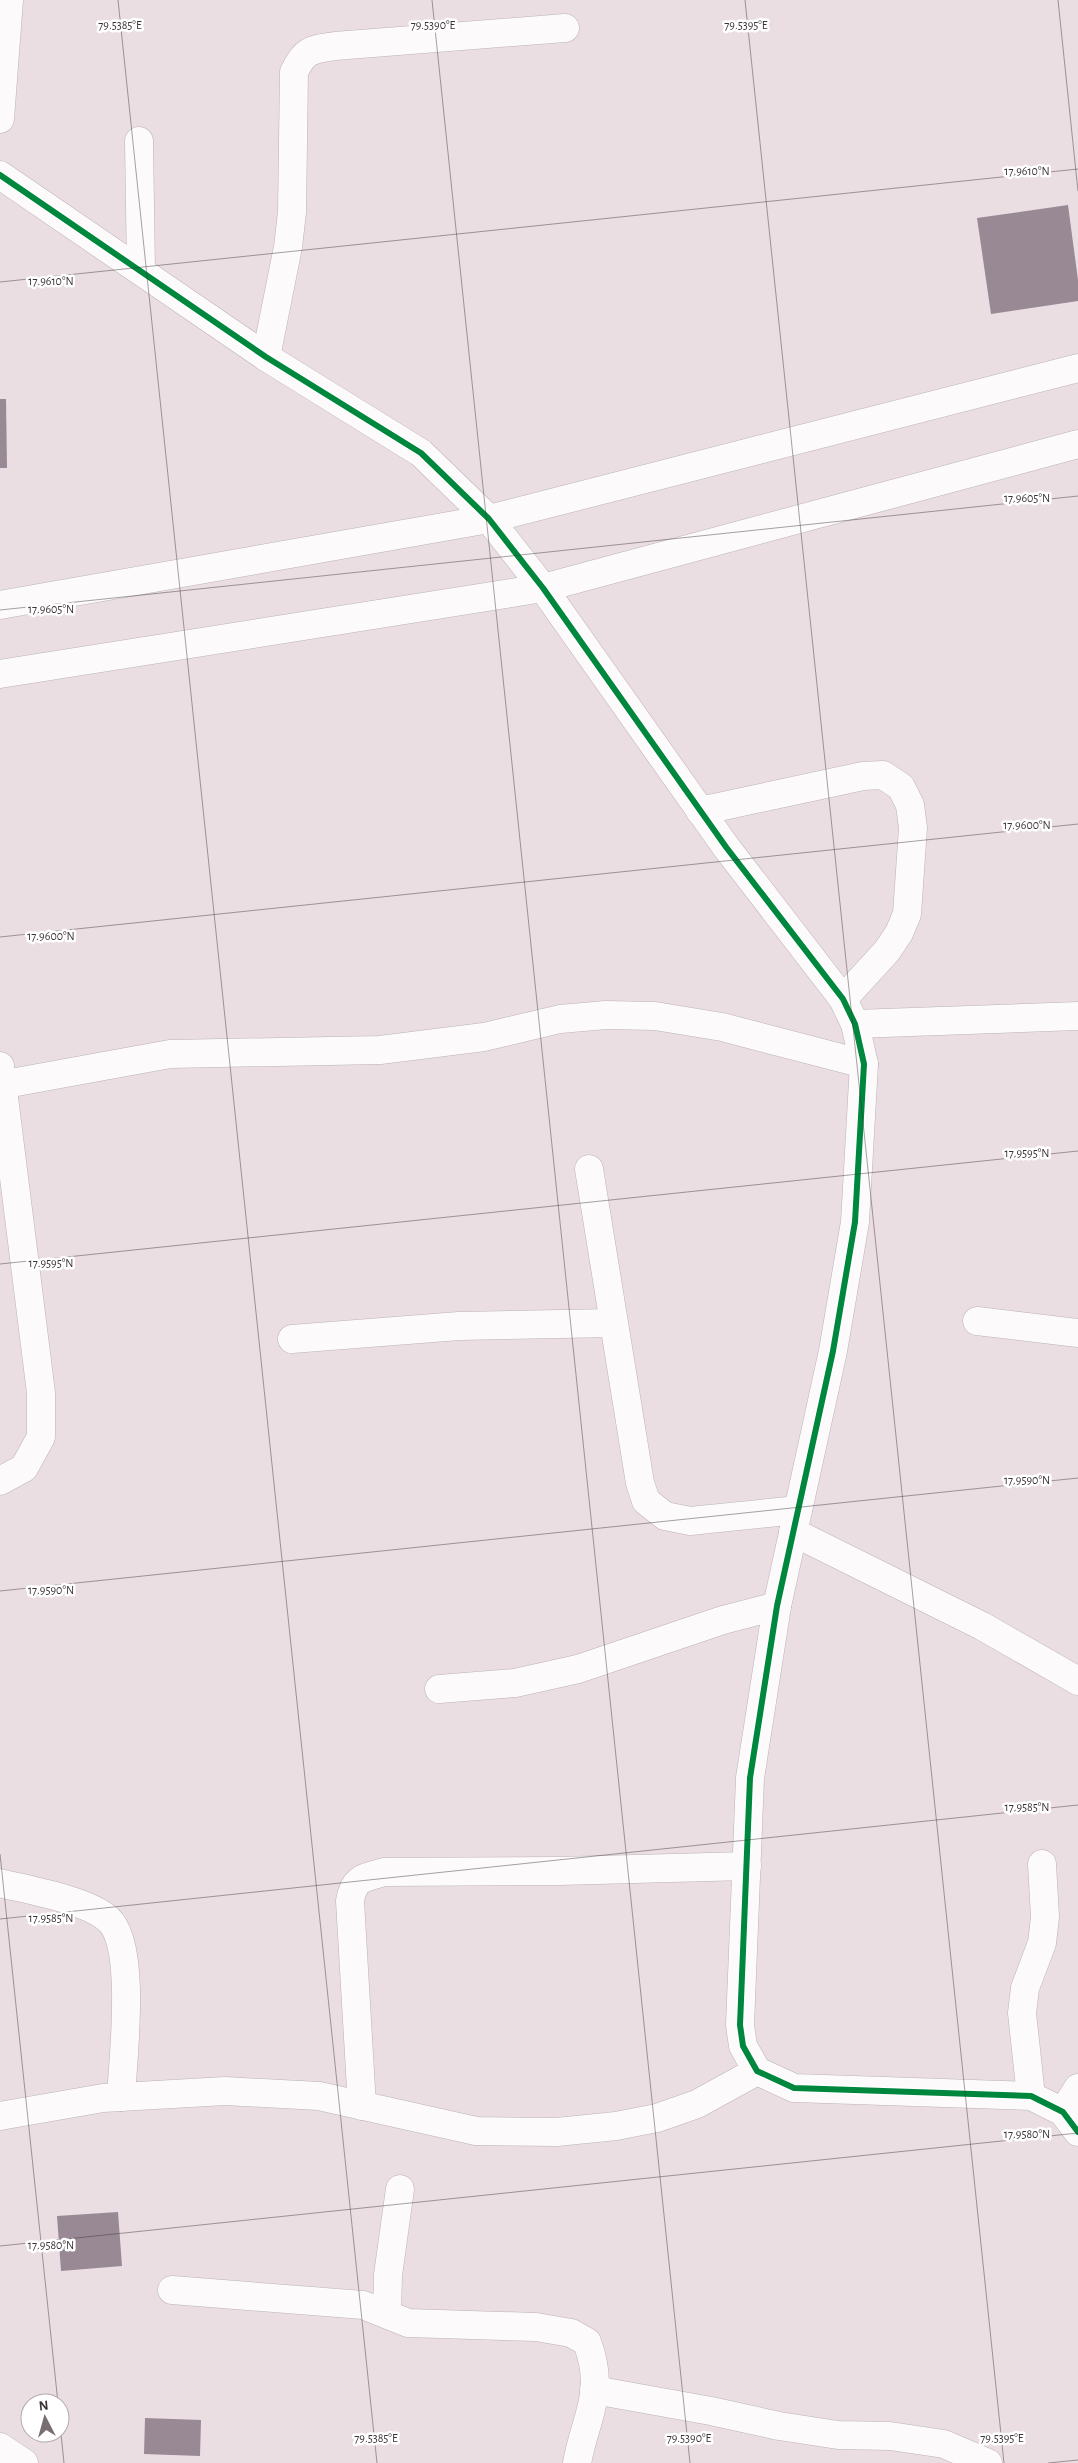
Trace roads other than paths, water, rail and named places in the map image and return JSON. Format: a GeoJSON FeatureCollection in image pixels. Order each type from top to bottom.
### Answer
{"type":"FeatureCollection","features":[{"type":"Feature","properties":{"kind":"street"},"geometry":{"type":"LineString","coordinates":[[0,119],[8,0]]}},
{"type":"Feature","properties":{"kind":"street"},"geometry":{"type":"LineString","coordinates":[[266,356],[288,247],[292,212],[294,72],[302,56],[313,49],[335,46],[565,28]]}},
{"type":"Feature","properties":{"kind":"street"},"geometry":{"type":"LineString","coordinates":[[139,141],[141,271]]}},
{"type":"Feature","properties":{"kind":"street"},"geometry":{"type":"LineString","coordinates":[[0,175],[266,356],[421,453],[489,519],[544,588],[700,811],[843,999],[855,1024],[864,1064],[855,1222],[833,1351],[777,1606],[750,1778],[740,2025],[743,2046],[757,2071],[794,2088],[1031,2096],[1070,2122],[1078,2088]]}},
{"type":"Feature","properties":{"kind":"street"},"geometry":{"type":"LineString","coordinates":[[0,605],[489,519],[1078,368]]}},
{"type":"Feature","properties":{"kind":"street"},"geometry":{"type":"LineString","coordinates":[[0,674],[544,588],[1078,444]]}},
{"type":"Feature","properties":{"kind":"street"},"geometry":{"type":"LineString","coordinates":[[700,811],[863,776],[883,775],[901,786],[910,805],[913,828],[907,914],[899,933],[887,951],[843,999]]}},
{"type":"Feature","properties":{"kind":"street"},"geometry":{"type":"LineString","coordinates":[[0,1085],[170,1054],[380,1050],[484,1037],[560,1019],[606,1014],[655,1016],[722,1027],[864,1064]]}},
{"type":"Feature","properties":{"kind":"street"},"geometry":{"type":"LineString","coordinates":[[855,1024],[1078,1016]]}},
{"type":"Feature","properties":{"kind":"street"},"geometry":{"type":"LineString","coordinates":[[0,1066],[0,1085],[41,1393],[41,1437],[24,1468],[0,1481]]}},
{"type":"Feature","properties":{"kind":"street"},"geometry":{"type":"LineString","coordinates":[[590,1169],[613,1323],[640,1483],[646,1501],[666,1516],[690,1522],[796,1521],[1078,1681]]}},
{"type":"Feature","properties":{"kind":"street"},"geometry":{"type":"LineString","coordinates":[[977,1320],[1078,1333]]}},
{"type":"Feature","properties":{"kind":"street"},"geometry":{"type":"LineString","coordinates":[[292,1339],[459,1326],[613,1323]]}},
{"type":"Feature","properties":{"kind":"street"},"geometry":{"type":"LineString","coordinates":[[439,1689],[514,1683],[578,1669],[723,1620],[777,1606]]}},
{"type":"Feature","properties":{"kind":"street"},"geometry":{"type":"LineString","coordinates":[[1031,2096],[1022,2013],[1024,1988],[1042,1943],[1044,1926],[1042,1864]]}},
{"type":"Feature","properties":{"kind":"street"},"geometry":{"type":"LineString","coordinates":[[362,2106],[350,1902],[352,1890],[359,1880],[384,1872],[559,1871],[747,1866]]}},
{"type":"Feature","properties":{"kind":"street"},"geometry":{"type":"LineString","coordinates":[[0,1883],[82,1905],[108,1919],[121,1941],[126,1968],[121,2097]]}},
{"type":"Feature","properties":{"kind":"street"},"geometry":{"type":"LineString","coordinates":[[0,2116],[103,2098],[225,2091],[319,2096],[476,2131],[557,2132],[616,2126],[657,2118],[696,2104],[757,2071]]}},
{"type":"Feature","properties":{"kind":"street"},"geometry":{"type":"LineString","coordinates":[[387,2314],[388,2275],[400,2190]]}},
{"type":"Feature","properties":{"kind":"street"},"geometry":{"type":"LineString","coordinates":[[172,2290],[363,2305],[408,2323],[536,2327],[571,2333],[587,2342],[593,2358],[594,2405],[577,2463]]}},
{"type":"Feature","properties":{"kind":"street"},"geometry":{"type":"LineString","coordinates":[[594,2390],[711,2411],[779,2426],[838,2435],[890,2436],[944,2444],[988,2463]]}},
{"type":"Feature","properties":{"kind":"street"},"geometry":{"type":"LineString","coordinates":[[0,2447],[24,2463]]}}]}
